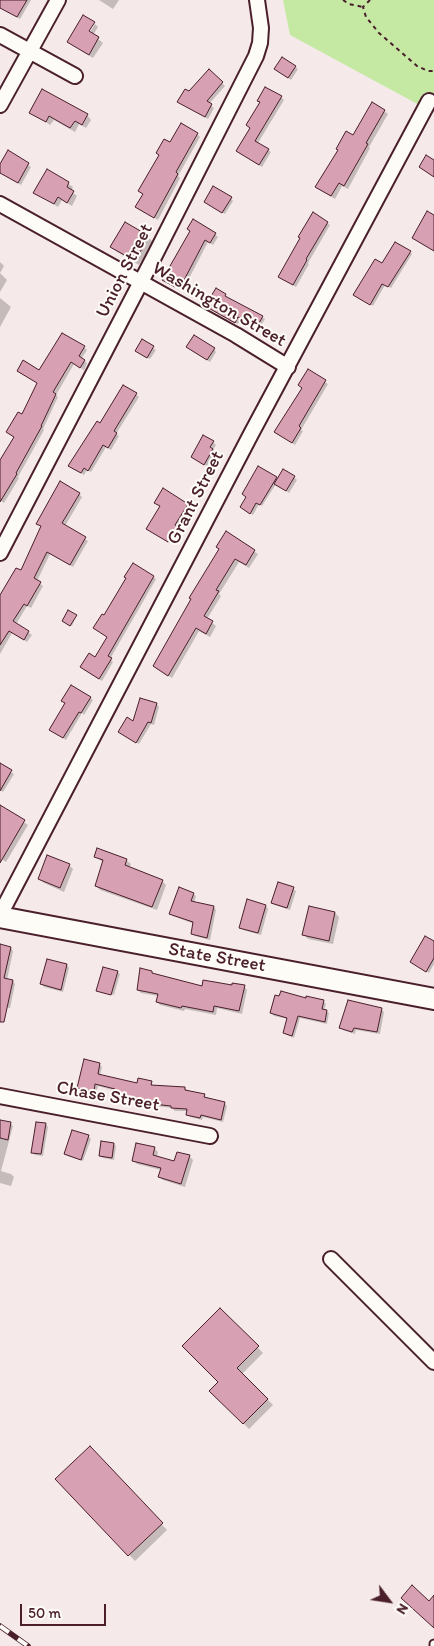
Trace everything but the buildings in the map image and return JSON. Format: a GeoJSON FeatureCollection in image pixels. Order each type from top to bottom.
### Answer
{"type":"FeatureCollection","features":[{"type":"Feature","properties":{"kind":"main road","name":"State Street"},"geometry":{"type":"LineString","coordinates":[[0,916],[434,999]]}},
{"type":"Feature","properties":{"kind":"street"},"geometry":{"type":"LineString","coordinates":[[0,106],[58,0]]}},
{"type":"Feature","properties":{"kind":"street","name":"Union Street"},"geometry":{"type":"LineString","coordinates":[[0,553],[256,56],[260,43],[261,28],[257,0]]}},
{"type":"Feature","properties":{"kind":"street"},"geometry":{"type":"LineString","coordinates":[[0,35],[75,76]]}},
{"type":"Feature","properties":{"kind":"street","name":"Grant Street"},"geometry":{"type":"LineString","coordinates":[[0,916],[251,434],[429,101]]}},
{"type":"Feature","properties":{"kind":"street","name":"Washington Street"},"geometry":{"type":"LineString","coordinates":[[0,204],[236,335],[288,367]]}},
{"type":"Feature","properties":{"kind":"street","name":"Chase Street"},"geometry":{"type":"LineString","coordinates":[[0,1096],[210,1136]]}},
{"type":"Feature","properties":{"kind":"street"},"geometry":{"type":"LineString","coordinates":[[331,1259],[434,1362]]}},
{"type":"Feature","properties":{"kind":"path"},"geometry":{"type":"LineString","coordinates":[[342,0],[349,4],[363,7]]}},
{"type":"Feature","properties":{"kind":"path"},"geometry":{"type":"LineString","coordinates":[[363,7],[370,0]]}},
{"type":"Feature","properties":{"kind":"path"},"geometry":{"type":"LineString","coordinates":[[363,7],[366,17],[379,33],[417,66],[428,71],[434,71]]}},
{"type":"Feature","properties":{"kind":"green space"},"geometry":{"type":"Polygon","coordinates":[[[283,0],[434,0],[434,113],[290,35],[283,0]]]}},
{"type":"Feature","properties":{"kind":"railway"},"geometry":{"type":"LineString","coordinates":[[0,1626],[28,1646]]}}]}
